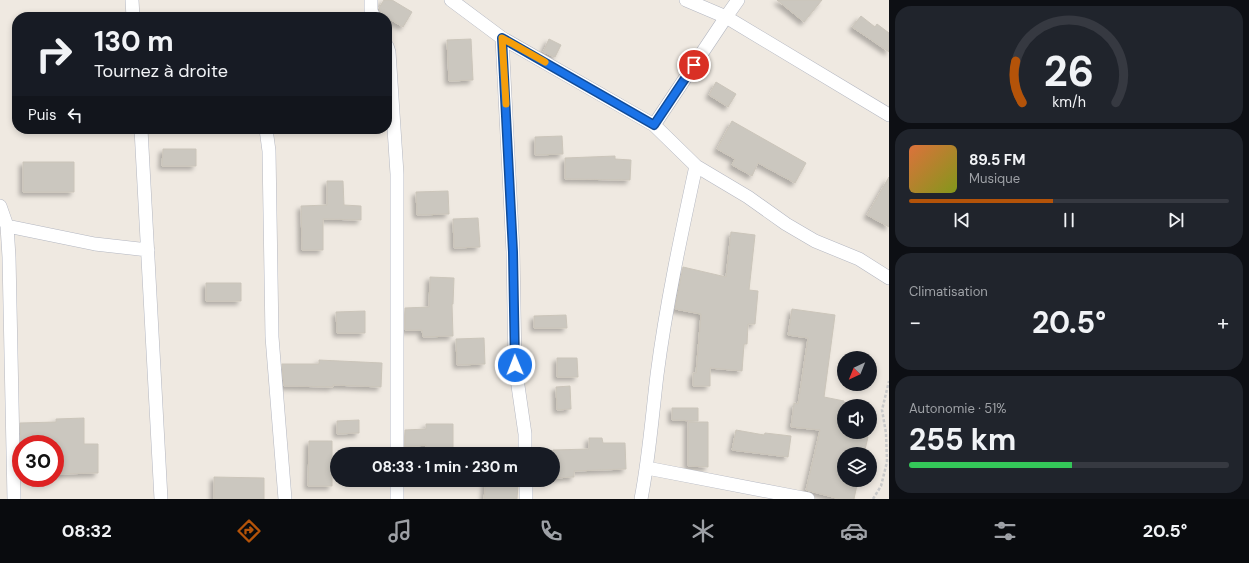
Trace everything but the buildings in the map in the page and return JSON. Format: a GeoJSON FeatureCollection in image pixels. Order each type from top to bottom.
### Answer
{"type":"FeatureCollection","features":[{"type":"Feature","properties":{"kind":"street"},"geometry":{"type":"LineString","coordinates":[[132,0],[133,12]]}},
{"type":"Feature","properties":{"kind":"street"},"geometry":{"type":"LineString","coordinates":[[371,0],[372,12]]}},
{"type":"Feature","properties":{"kind":"street"},"geometry":{"type":"LineString","coordinates":[[451,0],[502,38],[654,125],[696,166],[748,197],[786,224],[815,241],[858,260],[889,278]]}},
{"type":"Feature","properties":{"kind":"street"},"geometry":{"type":"LineString","coordinates":[[686,0],[726,17],[889,115]]}},
{"type":"Feature","properties":{"kind":"street"},"geometry":{"type":"LineString","coordinates":[[654,125],[738,0]]}},
{"type":"Feature","properties":{"kind":"street"},"geometry":{"type":"LineString","coordinates":[[502,38],[513,252],[515,365],[525,434],[525,447]]}},
{"type":"Feature","properties":{"kind":"street"},"geometry":{"type":"LineString","coordinates":[[392,98],[397,174],[397,447]]}},
{"type":"Feature","properties":{"kind":"street"},"geometry":{"type":"LineString","coordinates":[[141,134],[161,499]]}},
{"type":"Feature","properties":{"kind":"street"},"geometry":{"type":"LineString","coordinates":[[267,134],[269,151],[272,337],[285,499]]}},
{"type":"Feature","properties":{"kind":"street"},"geometry":{"type":"LineString","coordinates":[[641,499],[647,468],[658,367],[674,274],[696,166]]}},
{"type":"Feature","properties":{"kind":"street"},"geometry":{"type":"LineString","coordinates":[[0,206],[7,226],[14,499]]}},
{"type":"Feature","properties":{"kind":"street"},"geometry":{"type":"LineString","coordinates":[[7,226],[95,244],[148,250]]}},
{"type":"Feature","properties":{"kind":"street"},"geometry":{"type":"LineString","coordinates":[[647,468],[808,499]]}},
{"type":"Feature","properties":{"kind":"street"},"geometry":{"type":"LineString","coordinates":[[397,487],[397,499]]}},
{"type":"Feature","properties":{"kind":"street"},"geometry":{"type":"LineString","coordinates":[[526,487],[526,499]]}},
{"type":"Feature","properties":{"kind":"path"},"geometry":{"type":"LineString","coordinates":[[873,499],[881,486],[887,462],[886,433],[882,410],[889,381]]}},
{"type":"Feature","properties":{"kind":"slow traffic"},"geometry":{"type":"LineString","coordinates":[[506,104],[502,38],[545,62]]}},
{"type":"Feature","properties":{"kind":"route"},"geometry":{"type":"LineString","coordinates":[[515,365],[513,252],[502,38],[654,125],[694,65]]}}]}
